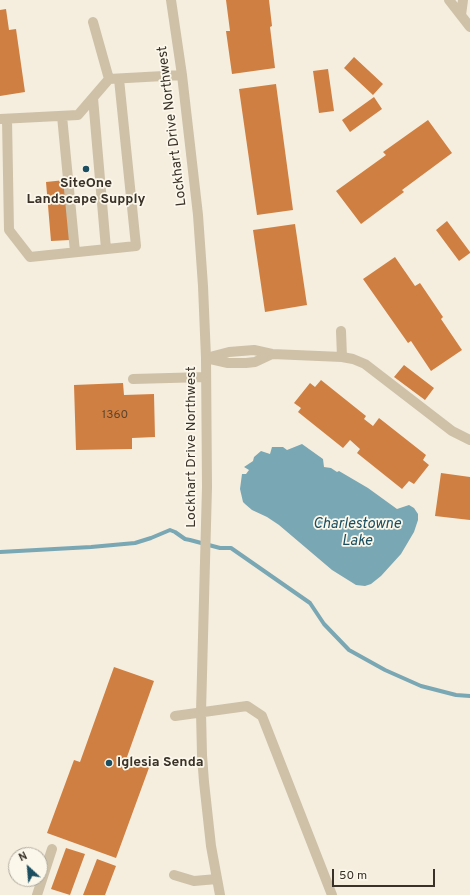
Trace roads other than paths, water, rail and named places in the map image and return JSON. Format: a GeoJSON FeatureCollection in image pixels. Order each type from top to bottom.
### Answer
{"type":"FeatureCollection","features":[{"type":"Feature","properties":{"kind":"street","name":"Lockhart Drive Northwest"},"geometry":{"type":"LineString","coordinates":[[171,0],[182,75],[198,215],[203,286],[206,358],[207,487],[201,712],[202,755],[211,846],[220,895]]}},
{"type":"Feature","properties":{"kind":"street"},"geometry":{"type":"LineString","coordinates":[[449,0],[470,27]]}},
{"type":"Feature","properties":{"kind":"street"},"geometry":{"type":"LineString","coordinates":[[461,15],[463,0]]}},
{"type":"Feature","properties":{"kind":"street"},"geometry":{"type":"LineString","coordinates":[[93,22],[114,79],[136,246],[30,257],[9,230],[3,119],[78,114],[114,79],[182,75]]}},
{"type":"Feature","properties":{"kind":"street"},"geometry":{"type":"LineString","coordinates":[[93,98],[106,249]]}},
{"type":"Feature","properties":{"kind":"street"},"geometry":{"type":"LineString","coordinates":[[62,116],[75,252]]}},
{"type":"Feature","properties":{"kind":"street"},"geometry":{"type":"LineString","coordinates":[[341,332],[342,357]]}},
{"type":"Feature","properties":{"kind":"street"},"geometry":{"type":"LineString","coordinates":[[206,358],[228,363],[255,362],[272,354],[342,357],[353,359],[365,364],[452,431],[470,440]]}},
{"type":"Feature","properties":{"kind":"street"},"geometry":{"type":"LineString","coordinates":[[133,379],[206,376]]}},
{"type":"Feature","properties":{"kind":"street"},"geometry":{"type":"LineString","coordinates":[[174,716],[247,706],[262,716],[332,895]]}},
{"type":"Feature","properties":{"kind":"street"},"geometry":{"type":"LineString","coordinates":[[37,895],[52,849]]}},
{"type":"Feature","properties":{"kind":"street"},"geometry":{"type":"LineString","coordinates":[[174,875],[194,881],[216,878]]}},
{"type":"Feature","properties":{"kind":"water","name":"Charlestowne Lake"},"geometry":{"type":"Polygon","coordinates":[[[302,444],[323,459],[324,467],[331,468],[337,472],[339,471],[368,488],[397,509],[409,505],[414,508],[418,514],[418,520],[414,532],[401,554],[381,576],[371,584],[365,586],[356,585],[332,570],[279,525],[252,510],[243,502],[240,489],[242,474],[246,474],[249,470],[244,467],[253,461],[254,457],[261,451],[270,454],[272,447],[283,447],[287,450],[302,444]]]}},
{"type":"Feature","properties":{"kind":"waterway"},"geometry":{"type":"LineString","coordinates":[[0,552],[135,543],[170,530],[185,539],[220,548],[231,548],[310,603],[324,624],[349,650],[385,670],[421,686],[456,695],[470,696]]}},
{"type":"Feature","properties":{"kind":"place","name":"SiteOne Landscape Supply"},"geometry":{"type":"Point","coordinates":[86,169]}},
{"type":"Feature","properties":{"kind":"place","name":"Iglesia Senda"},"geometry":{"type":"Point","coordinates":[109,763]}}]}
